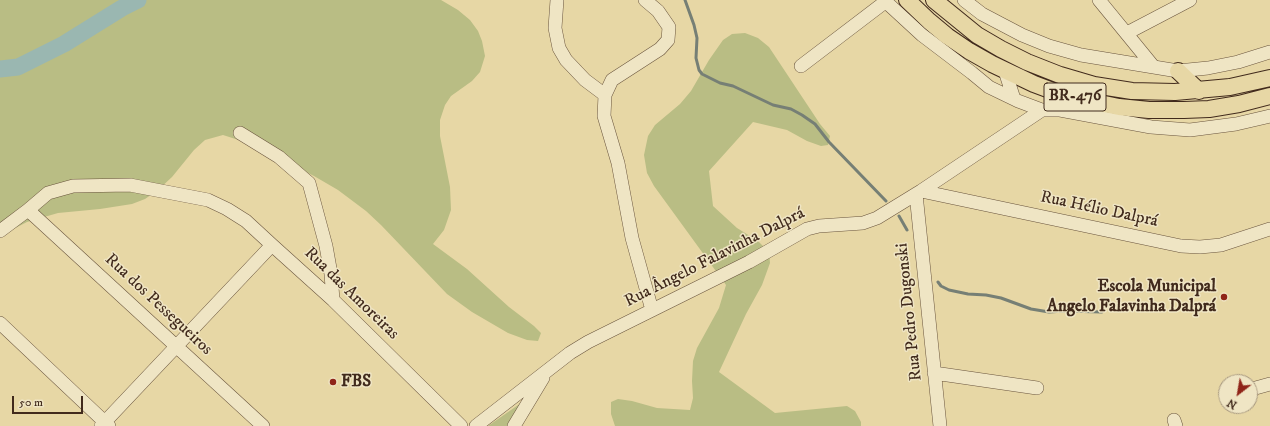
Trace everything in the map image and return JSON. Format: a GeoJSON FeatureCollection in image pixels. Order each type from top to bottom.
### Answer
{"type":"FeatureCollection","features":[{"type":"Feature","properties":{"kind":"main road","name":"BR-476"},"geometry":{"type":"LineString","coordinates":[[907,0],[947,36],[969,51],[1005,71],[1034,84],[1083,100],[1119,107],[1149,110],[1184,110],[1209,109],[1270,96]]}},
{"type":"Feature","properties":{"kind":"main road","name":"BR-476"},"geometry":{"type":"LineString","coordinates":[[934,0],[976,35],[1027,62],[1060,75],[1094,85],[1132,91],[1159,92],[1230,87],[1270,78]]}},
{"type":"Feature","properties":{"kind":"main road"},"geometry":{"type":"LineString","coordinates":[[1178,71],[1199,90]]}},
{"type":"Feature","properties":{"kind":"street"},"geometry":{"type":"LineString","coordinates":[[557,0],[555,28],[559,48],[566,60],[584,80],[605,95]]}},
{"type":"Feature","properties":{"kind":"street"},"geometry":{"type":"LineString","coordinates":[[645,0],[658,11],[669,27],[668,40],[660,49],[612,80],[605,95],[604,116],[618,163],[632,238],[652,310]]}},
{"type":"Feature","properties":{"kind":"street"},"geometry":{"type":"LineString","coordinates":[[964,0],[982,14],[998,23],[1049,46],[1081,55],[1178,71],[1208,68],[1238,62],[1270,52]]}},
{"type":"Feature","properties":{"kind":"street"},"geometry":{"type":"LineString","coordinates":[[1099,0],[1153,66]]}},
{"type":"Feature","properties":{"kind":"street"},"geometry":{"type":"LineString","coordinates":[[1127,33],[1190,0]]}},
{"type":"Feature","properties":{"kind":"street"},"geometry":{"type":"LineString","coordinates":[[801,66],[884,1],[922,36],[989,87],[1042,110],[1060,110],[1124,123],[1177,129],[1214,128],[1270,116]]}},
{"type":"Feature","properties":{"kind":"street"},"geometry":{"type":"LineString","coordinates":[[1005,71],[1014,99]]}},
{"type":"Feature","properties":{"kind":"street","name":"Rua Ângelo Falavinha Dalprá"},"geometry":{"type":"LineString","coordinates":[[476,426],[570,353],[582,346],[749,262],[807,229],[819,226],[863,223],[877,218],[918,193],[1042,110]]}},
{"type":"Feature","properties":{"kind":"street"},"geometry":{"type":"LineString","coordinates":[[240,133],[279,157],[309,183],[326,246],[331,274],[332,300]]}},
{"type":"Feature","properties":{"kind":"street","name":"Rua das Amoreiras"},"geometry":{"type":"LineString","coordinates":[[0,231],[28,210],[48,192],[73,186],[130,185],[208,200],[227,209],[246,221],[332,300],[461,426]]}},
{"type":"Feature","properties":{"kind":"street","name":"Rua Hélio Dalprá"},"geometry":{"type":"LineString","coordinates":[[918,193],[1180,246],[1200,247],[1221,245],[1270,229]]}},
{"type":"Feature","properties":{"kind":"street","name":"Rua Pedro Dugonski"},"geometry":{"type":"LineString","coordinates":[[918,193],[940,426]]}},
{"type":"Feature","properties":{"kind":"street","name":"Rua dos Pessegueiros"},"geometry":{"type":"LineString","coordinates":[[28,210],[263,426]]}},
{"type":"Feature","properties":{"kind":"street"},"geometry":{"type":"LineString","coordinates":[[0,323],[105,425],[176,346],[272,245]]}},
{"type":"Feature","properties":{"kind":"street"},"geometry":{"type":"LineString","coordinates":[[514,426],[547,371]]}},
{"type":"Feature","properties":{"kind":"street"},"geometry":{"type":"LineString","coordinates":[[934,373],[1038,388]]}},
{"type":"Feature","properties":{"kind":"street"},"geometry":{"type":"LineString","coordinates":[[1258,387],[1270,384]]}},
{"type":"Feature","properties":{"kind":"green space"},"geometry":{"type":"Polygon","coordinates":[[[0,0],[441,0],[458,10],[470,20],[478,31],[485,56],[480,72],[472,81],[451,96],[445,105],[440,120],[440,136],[450,187],[451,210],[444,230],[433,244],[467,269],[509,307],[534,326],[541,333],[538,341],[527,340],[508,333],[472,312],[447,294],[381,225],[366,211],[338,190],[314,176],[245,142],[223,135],[205,140],[194,150],[172,177],[158,190],[145,199],[132,204],[58,213],[27,222],[0,236],[0,0]]]}},
{"type":"Feature","properties":{"kind":"green space"},"geometry":{"type":"Polygon","coordinates":[[[745,33],[758,38],[769,47],[820,124],[830,136],[828,145],[821,146],[807,141],[787,130],[753,122],[709,171],[713,206],[737,228],[758,241],[769,252],[770,263],[762,285],[746,314],[719,372],[775,413],[847,406],[855,411],[861,422],[861,426],[615,426],[611,414],[611,402],[618,399],[657,408],[690,410],[693,398],[693,361],[697,348],[719,308],[726,285],[654,186],[647,173],[644,155],[648,136],[655,125],[680,104],[691,91],[709,60],[723,40],[732,34],[745,33]]]}},
{"type":"Feature","properties":{"kind":"green space"},"geometry":{"type":"Polygon","coordinates":[[[521,403],[510,426],[488,426],[521,403]]]}},
{"type":"Feature","properties":{"kind":"waterway"},"geometry":{"type":"LineString","coordinates":[[0,69],[18,67],[64,44],[122,8],[138,0]]}},
{"type":"Feature","properties":{"kind":"waterway"},"geometry":{"type":"LineString","coordinates":[[685,0],[697,38],[696,58],[699,70],[702,74],[720,83],[733,86],[773,105],[791,109],[802,115],[815,124],[829,142],[886,201]]}},
{"type":"Feature","properties":{"kind":"waterway"},"geometry":{"type":"LineString","coordinates":[[899,216],[907,230]]}},
{"type":"Feature","properties":{"kind":"waterway"},"geometry":{"type":"LineString","coordinates":[[938,282],[941,286],[949,290],[1001,298],[1031,309],[1049,312],[1102,312]]}},
{"type":"Feature","properties":{"kind":"place","name":"Escola Municipal Angelo Falavinha Dalprá"},"geometry":{"type":"Point","coordinates":[1224,297]}},
{"type":"Feature","properties":{"kind":"place","name":"FBS"},"geometry":{"type":"Point","coordinates":[333,382]}}]}
